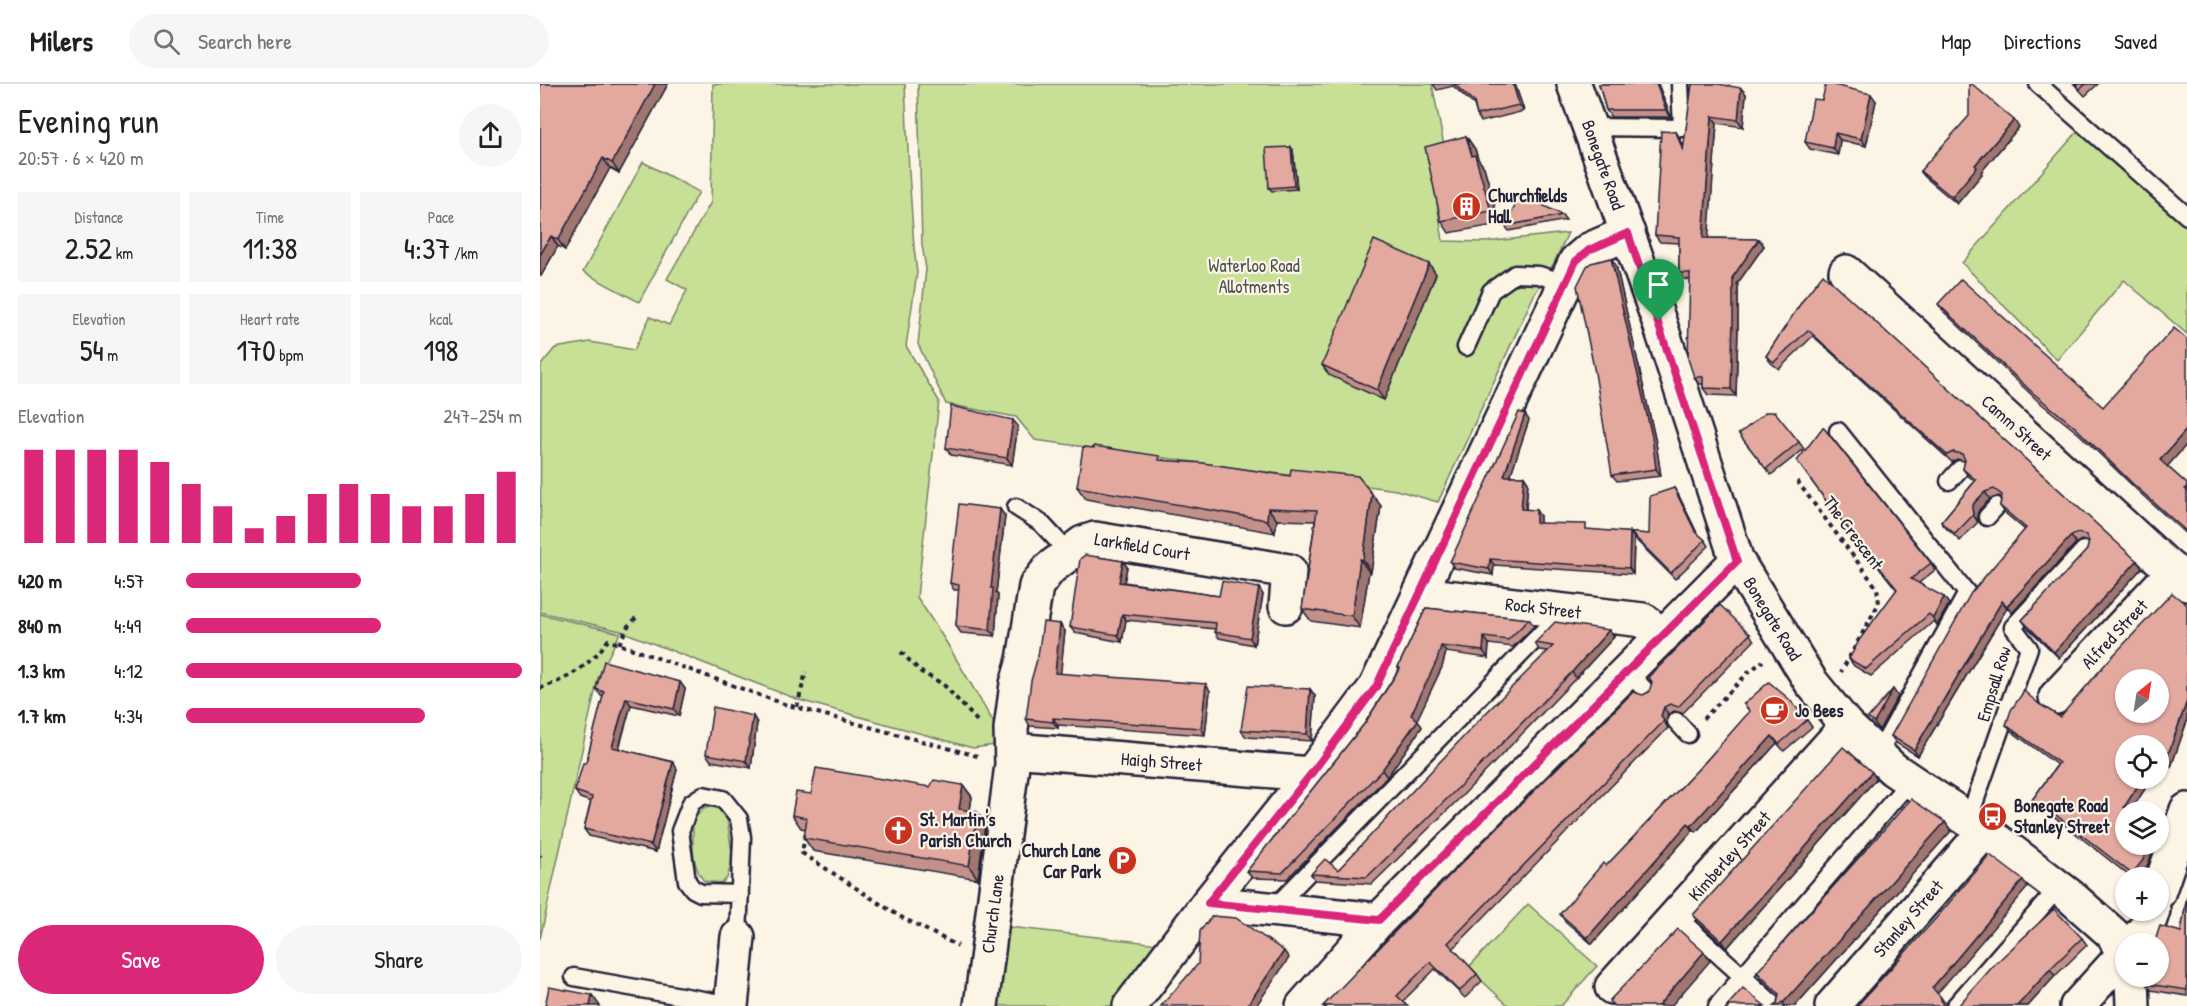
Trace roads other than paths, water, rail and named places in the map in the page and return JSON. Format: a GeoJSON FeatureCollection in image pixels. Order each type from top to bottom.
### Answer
{"type":"FeatureCollection","features":[{"type":"Feature","properties":{"kind":"street","name":"Bonegate Road"},"geometry":{"type":"LineString","coordinates":[[1574,84],[1628,233],[1737,561],[1811,682],[1847,726],[1910,781],[1977,826],[2059,887],[2115,937]]}},
{"type":"Feature","properties":{"kind":"street"},"geometry":{"type":"LineString","coordinates":[[1130,1006],[1376,687],[1576,261],[1589,250],[1628,233]]}},
{"type":"Feature","properties":{"kind":"street","name":"Camm Street"},"geometry":{"type":"LineString","coordinates":[[1846,272],[2039,460],[2108,523],[2180,577]]}},
{"type":"Feature","properties":{"kind":"street","name":"Larkfield Court"},"geometry":{"type":"LineString","coordinates":[[998,749],[1011,729],[1017,684],[1024,660],[1036,586],[1050,568],[1083,543],[1095,539],[1291,560],[1286,612]]}},
{"type":"Feature","properties":{"kind":"street"},"geometry":{"type":"LineString","coordinates":[[1303,1006],[1379,920],[1637,681],[1664,636],[1737,561]]}},
{"type":"Feature","properties":{"kind":"street","name":"Alfred Street"},"geometry":{"type":"LineString","coordinates":[[2056,697],[2180,577]]}},
{"type":"Feature","properties":{"kind":"street","name":"Rock Street"},"geometry":{"type":"LineString","coordinates":[[1420,594],[1643,620],[1664,636]]}},
{"type":"Feature","properties":{"kind":"street","name":"Kimberley Street"},"geometry":{"type":"LineString","coordinates":[[1612,987],[1847,726]]}},
{"type":"Feature","properties":{"kind":"street","name":"Haigh Street"},"geometry":{"type":"LineString","coordinates":[[998,749],[1311,774]]}},
{"type":"Feature","properties":{"kind":"street","name":"Church Lane"},"geometry":{"type":"LineString","coordinates":[[981,1006],[1006,817],[998,749]]}},
{"type":"Feature","properties":{"kind":"street"},"geometry":{"type":"LineString","coordinates":[[2167,867],[2186,816]]}},
{"type":"Feature","properties":{"kind":"street","name":"Stanley Street"},"geometry":{"type":"LineString","coordinates":[[1832,1006],[1977,826]]}},
{"type":"Feature","properties":{"kind":"street"},"geometry":{"type":"LineString","coordinates":[[1208,903],[1379,920]]}},
{"type":"Feature","properties":{"kind":"street"},"geometry":{"type":"LineString","coordinates":[[731,1005],[738,937]]}},
{"type":"Feature","properties":{"kind":"street"},"geometry":{"type":"LineString","coordinates":[[2077,1006],[2115,970]]}},
{"type":"Feature","properties":{"kind":"street","name":"Bonegate Road"},"geometry":{"type":"LineString","coordinates":[[2131,987],[2133,1006]]}},
{"type":"Feature","properties":{"kind":"lane"},"geometry":{"type":"LineString","coordinates":[[1588,127],[1682,128],[1680,84]]}},
{"type":"Feature","properties":{"kind":"lane"},"geometry":{"type":"LineString","coordinates":[[2038,84],[2187,216]]}},
{"type":"Feature","properties":{"kind":"lane"},"geometry":{"type":"LineString","coordinates":[[1466,347],[1491,291],[1515,274],[1539,275],[1565,283]]}},
{"type":"Feature","properties":{"kind":"lane"},"geometry":{"type":"LineString","coordinates":[[1838,431],[1967,593],[1878,754]]}},
{"type":"Feature","properties":{"kind":"lane"},"geometry":{"type":"LineString","coordinates":[[1016,507],[1041,523],[1069,553]]}},
{"type":"Feature","properties":{"kind":"lane","name":"Empsall Row"},"geometry":{"type":"LineString","coordinates":[[1977,826],[2029,648],[2013,627],[2084,550]]}},
{"type":"Feature","properties":{"kind":"lane"},"geometry":{"type":"LineString","coordinates":[[1272,910],[1563,611]]}},
{"type":"Feature","properties":{"kind":"lane"},"geometry":{"type":"LineString","coordinates":[[1676,721],[1688,734]]}},
{"type":"Feature","properties":{"kind":"lane"},"geometry":{"type":"LineString","coordinates":[[1717,1006],[1910,781]]}},
{"type":"Feature","properties":{"kind":"lane"},"geometry":{"type":"LineString","coordinates":[[738,937],[740,894],[742,848],[739,819],[723,799],[703,795],[691,803],[680,831],[687,881],[693,889],[701,893],[740,894]]}},
{"type":"Feature","properties":{"kind":"lane"},"geometry":{"type":"LineString","coordinates":[[1955,1006],[2059,887]]}},
{"type":"Feature","properties":{"kind":"lane"},"geometry":{"type":"LineString","coordinates":[[1676,916],[1775,1006]]}},
{"type":"Feature","properties":{"kind":"lane"},"geometry":{"type":"LineString","coordinates":[[574,977],[731,1005]]}},
{"type":"Feature","properties":{"kind":"place","name":"Churchfields Hall"},"geometry":{"type":"Point","coordinates":[1467,206]}},
{"type":"Feature","properties":{"kind":"place","name":"Jo Bees"},"geometry":{"type":"Point","coordinates":[1774,711]}},
{"type":"Feature","properties":{"kind":"place","name":"Bonegate Road Stanley Street"},"geometry":{"type":"Point","coordinates":[1993,816]}},
{"type":"Feature","properties":{"kind":"place","name":"St. Martin's Parish Church"},"geometry":{"type":"Point","coordinates":[899,830]}},
{"type":"Feature","properties":{"kind":"place","name":"Church Lane Car Park"},"geometry":{"type":"Point","coordinates":[1122,861]}},
{"type":"Feature","properties":{"kind":"park label","name":"Waterloo Road Allotments"},"geometry":{"type":"Point","coordinates":[1254,276]}}]}
